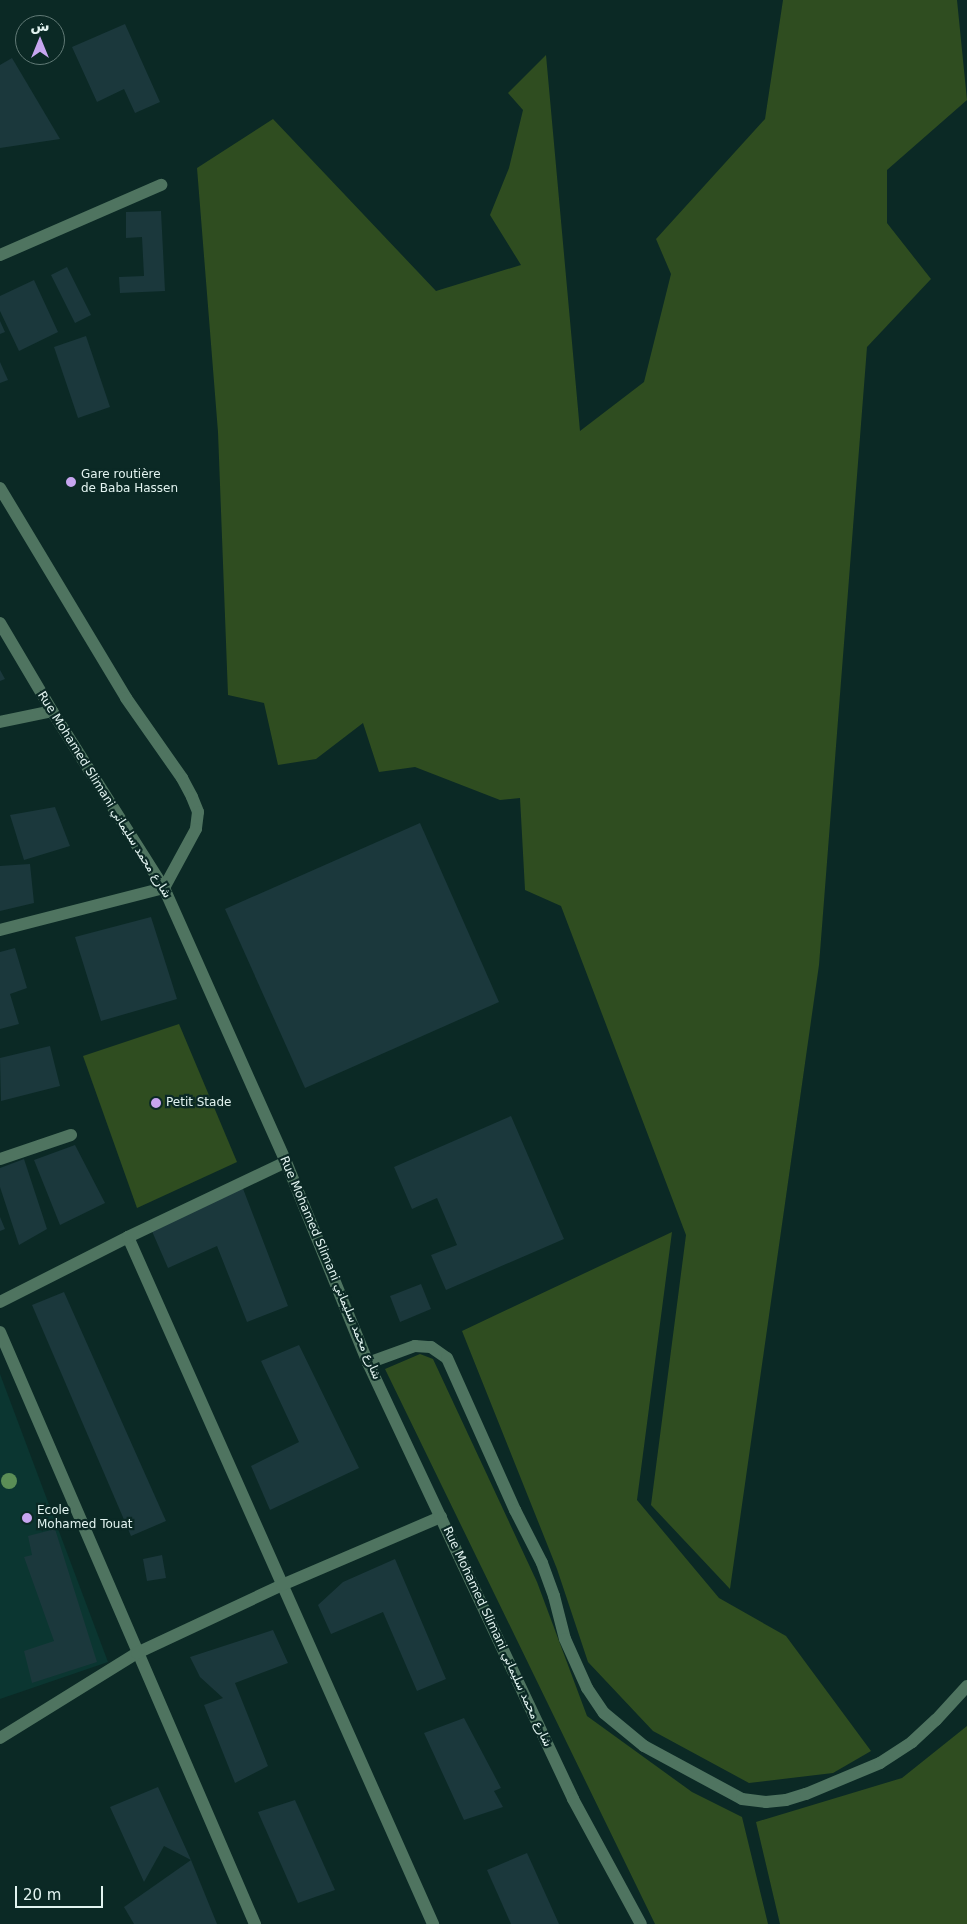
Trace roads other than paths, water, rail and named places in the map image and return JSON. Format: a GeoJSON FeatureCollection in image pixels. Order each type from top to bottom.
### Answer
{"type":"FeatureCollection","features":[{"type":"Feature","properties":{"kind":"street"},"geometry":{"type":"LineString","coordinates":[[0,255],[161,184]]}},
{"type":"Feature","properties":{"kind":"street"},"geometry":{"type":"LineString","coordinates":[[0,488],[126,698],[182,778],[198,812],[196,829],[164,888],[0,930]]}},
{"type":"Feature","properties":{"kind":"street","name":"Rue Mohamed Slimani شارع محمد سليماني"},"geometry":{"type":"LineString","coordinates":[[0,623],[52,711],[164,888],[286,1162],[368,1363],[573,1799],[641,1924]]}},
{"type":"Feature","properties":{"kind":"street"},"geometry":{"type":"LineString","coordinates":[[0,722],[52,711]]}},
{"type":"Feature","properties":{"kind":"street"},"geometry":{"type":"LineString","coordinates":[[0,1158],[71,1136]]}},
{"type":"Feature","properties":{"kind":"street"},"geometry":{"type":"LineString","coordinates":[[0,1302],[128,1237],[286,1162]]}},
{"type":"Feature","properties":{"kind":"street"},"geometry":{"type":"LineString","coordinates":[[128,1237],[433,1924]]}},
{"type":"Feature","properties":{"kind":"street"},"geometry":{"type":"LineString","coordinates":[[0,1332],[136,1653],[255,1924]]}},
{"type":"Feature","properties":{"kind":"street"},"geometry":{"type":"LineString","coordinates":[[368,1363],[414,1346],[432,1347],[447,1358],[515,1510],[542,1563],[554,1596],[565,1639],[587,1688],[604,1713],[644,1746],[742,1799],[766,1802],[786,1800],[806,1794],[880,1763],[912,1742],[936,1720],[967,1686]]}},
{"type":"Feature","properties":{"kind":"street"},"geometry":{"type":"LineString","coordinates":[[0,1738],[136,1653],[282,1585],[441,1517]]}},
{"type":"Feature","properties":{"kind":"place","name":"Gare routière de Baba Hassen"},"geometry":{"type":"Point","coordinates":[71,482]}},
{"type":"Feature","properties":{"kind":"place","name":"Petit Stade"},"geometry":{"type":"Point","coordinates":[156,1103]}},
{"type":"Feature","properties":{"kind":"place","name":"Ecole Mohamed Touat"},"geometry":{"type":"Point","coordinates":[27,1518]}}]}
